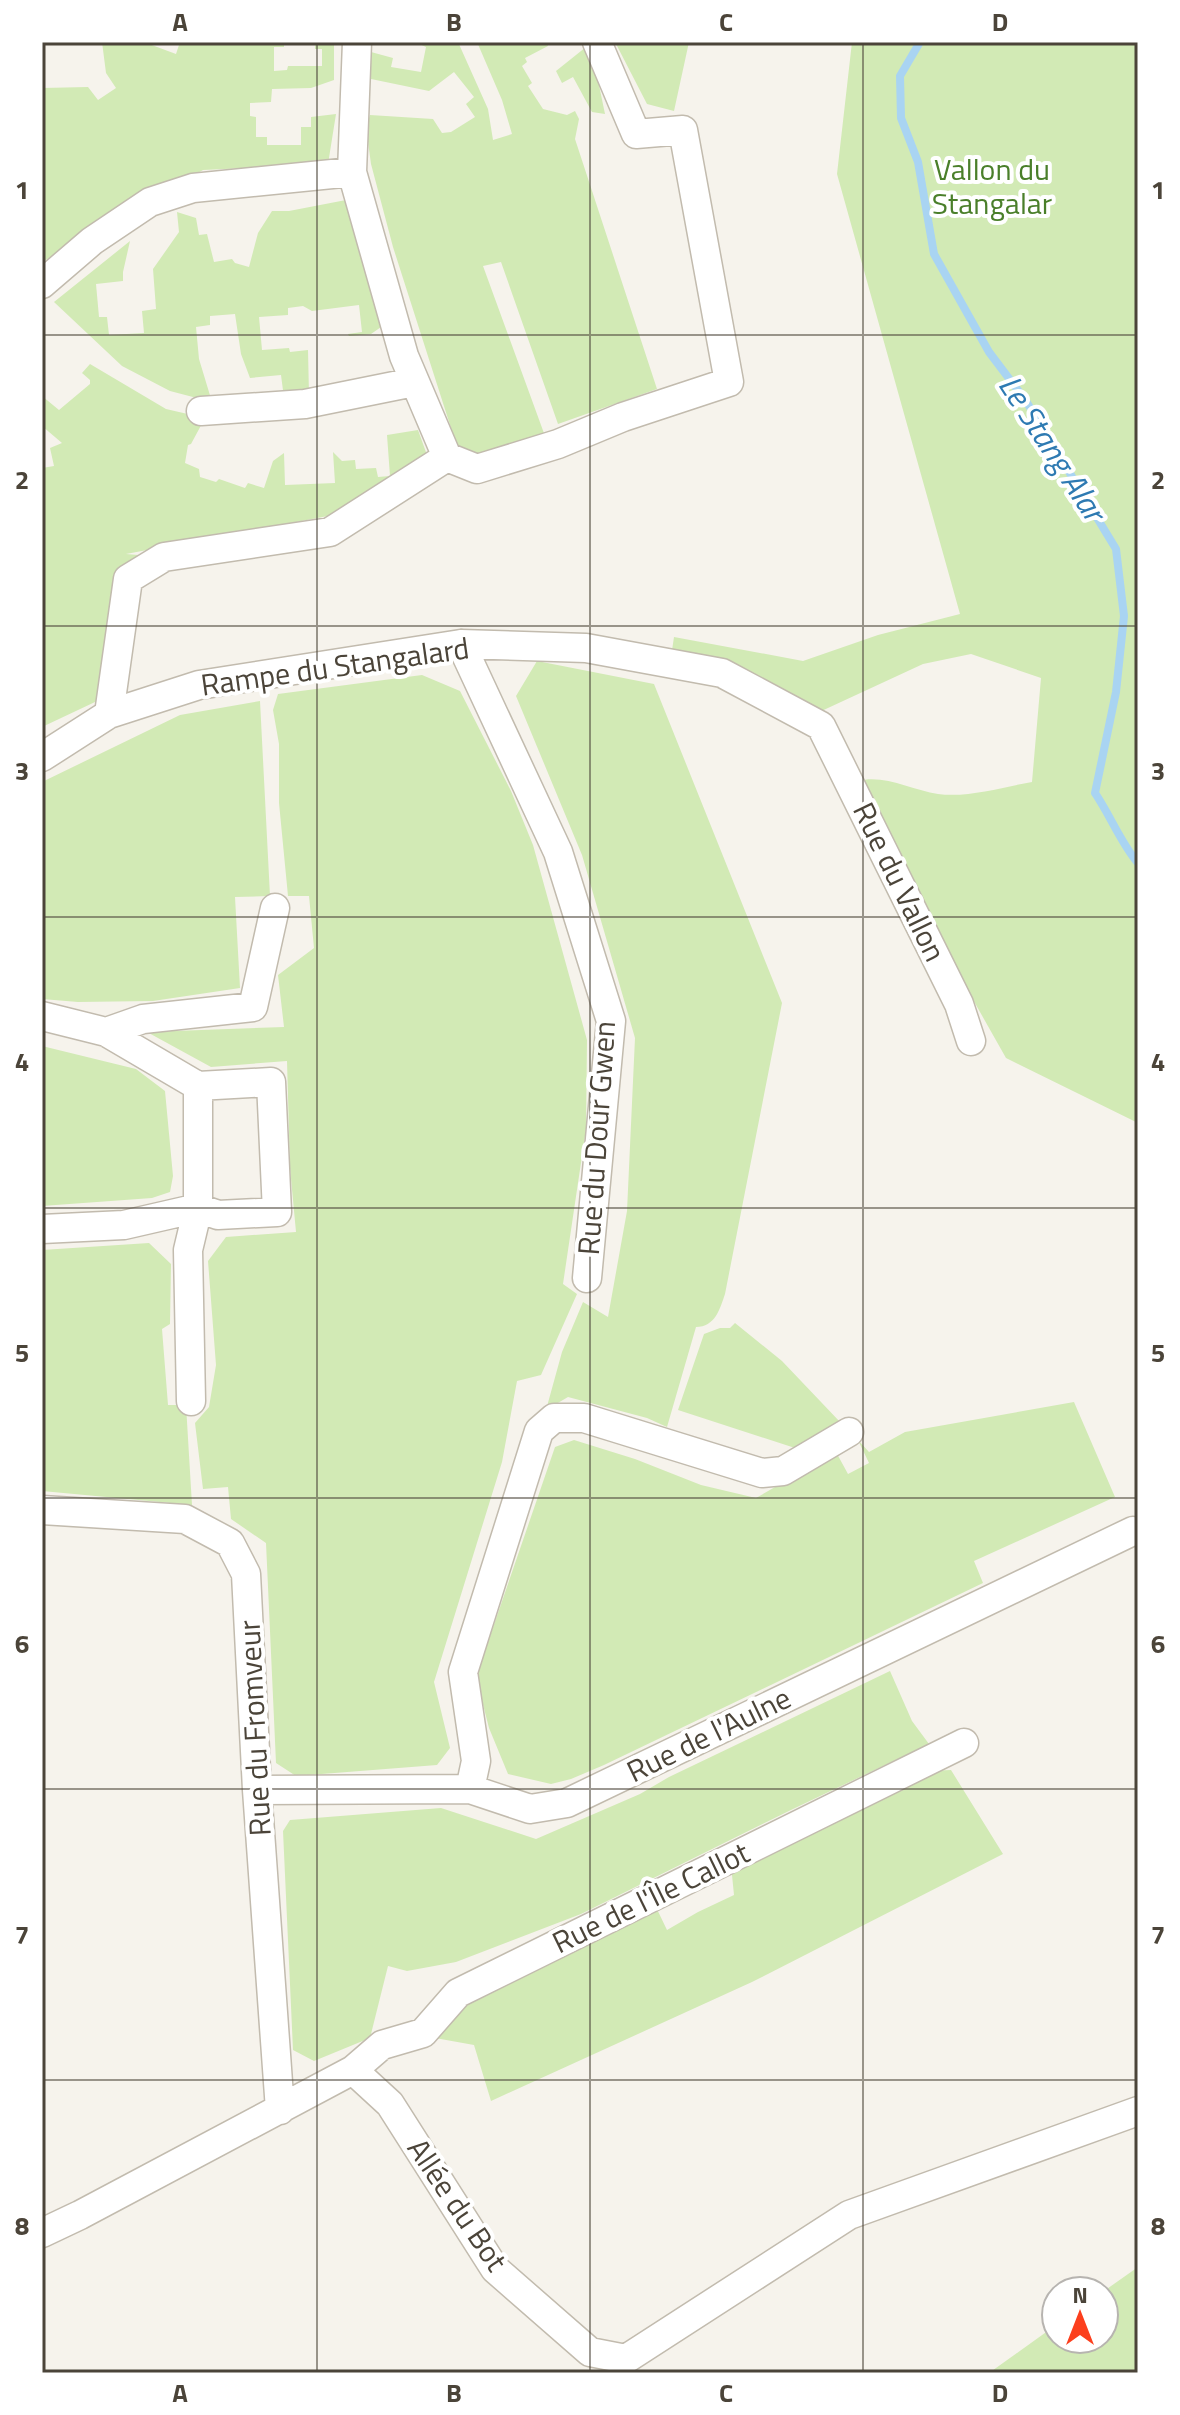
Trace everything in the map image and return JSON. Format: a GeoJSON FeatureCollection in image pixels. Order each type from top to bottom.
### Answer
{"type":"FeatureCollection","features":[{"type":"Feature","properties":{"kind":"street"},"geometry":{"type":"LineString","coordinates":[[357,42],[352,172],[414,382],[447,457],[477,469],[558,444],[623,417],[729,382],[683,130],[636,134],[597,42]]}},
{"type":"Feature","properties":{"kind":"street"},"geometry":{"type":"LineString","coordinates":[[42,284],[92,241],[150,202],[193,188],[352,172]]}},
{"type":"Feature","properties":{"kind":"street"},"geometry":{"type":"LineString","coordinates":[[201,411],[305,404],[414,382]]}},
{"type":"Feature","properties":{"kind":"street"},"geometry":{"type":"LineString","coordinates":[[109,714],[128,579],[164,557],[330,532],[447,457]]}},
{"type":"Feature","properties":{"kind":"street","name":"Rampe du Stangalard"},"geometry":{"type":"LineString","coordinates":[[42,757],[109,714],[199,685],[461,644],[586,648],[722,673],[821,726]]}},
{"type":"Feature","properties":{"kind":"street","name":"Rue du Dour Gwen"},"geometry":{"type":"LineString","coordinates":[[461,644],[558,852],[611,1021],[587,1278]]}},
{"type":"Feature","properties":{"kind":"street","name":"Rue du Vallon"},"geometry":{"type":"LineString","coordinates":[[821,726],[959,1004],[971,1041]]}},
{"type":"Feature","properties":{"kind":"street"},"geometry":{"type":"LineString","coordinates":[[106,1032],[143,1019],[253,1007],[275,908]]}},
{"type":"Feature","properties":{"kind":"street"},"geometry":{"type":"LineString","coordinates":[[42,1016],[106,1032],[198,1086],[271,1082],[277,1212],[218,1215],[198,1208],[124,1225],[42,1229]]}},
{"type":"Feature","properties":{"kind":"street"},"geometry":{"type":"LineString","coordinates":[[191,1401],[188,1250],[198,1208],[198,1086]]}},
{"type":"Feature","properties":{"kind":"street"},"geometry":{"type":"LineString","coordinates":[[470,1789],[476,1761],[463,1672],[539,1431],[554,1418],[584,1418],[762,1473],[783,1471],[849,1432]]}},
{"type":"Feature","properties":{"kind":"street","name":"Rue du Fromveur"},"geometry":{"type":"LineString","coordinates":[[42,1510],[185,1519],[230,1543],[246,1574],[257,1790],[280,2110]]}},
{"type":"Feature","properties":{"kind":"street","name":"Rue de l'Aulne"},"geometry":{"type":"LineString","coordinates":[[257,1790],[470,1789],[530,1809],[567,1803],[1133,1531]]}},
{"type":"Feature","properties":{"kind":"street","name":"Rue de l'Île Callot"},"geometry":{"type":"LineString","coordinates":[[353,2070],[382,2045],[423,2033],[458,1993],[964,1743]]}},
{"type":"Feature","properties":{"kind":"street"},"geometry":{"type":"LineString","coordinates":[[42,2233],[353,2070]]}},
{"type":"Feature","properties":{"kind":"street","name":"Allée du Bot"},"geometry":{"type":"LineString","coordinates":[[353,2070],[390,2104],[495,2269],[590,2352],[626,2359],[849,2215],[1138,2111]]}},
{"type":"Feature","properties":{"kind":"green space"},"geometry":{"type":"Polygon","coordinates":[[[102,42],[149,42],[176,54],[180,42],[284,42],[284,47],[274,47],[274,71],[287,70],[288,66],[322,66],[322,49],[315,49],[315,42],[334,42],[334,80],[311,88],[272,89],[271,102],[250,103],[250,116],[256,117],[256,137],[267,137],[267,145],[301,145],[301,127],[311,127],[311,117],[336,114],[328,164],[203,170],[42,262],[42,88],[88,87],[98,100],[116,88],[106,73],[102,42]]]}},
{"type":"Feature","properties":{"kind":"green space"},"geometry":{"type":"Polygon","coordinates":[[[415,42],[458,42],[488,109],[493,140],[512,134],[502,100],[477,42],[547,42],[548,46],[525,58],[527,62],[522,66],[532,83],[528,86],[543,109],[567,115],[575,111],[579,119],[575,139],[657,389],[558,424],[501,262],[483,266],[545,436],[472,457],[459,453],[393,247],[371,164],[366,127],[370,115],[433,119],[442,133],[451,132],[475,117],[466,104],[474,97],[454,72],[429,91],[371,79],[371,52],[393,58],[391,67],[421,72],[426,47],[415,42]]]}},
{"type":"Feature","properties":{"kind":"green space"},"geometry":{"type":"Polygon","coordinates":[[[615,42],[689,42],[674,111],[647,104],[615,42]]]}},
{"type":"Feature","properties":{"kind":"green space","name":"Vallon du Stangalar"},"geometry":{"type":"Polygon","coordinates":[[[852,42],[1138,42],[1138,1123],[1006,1058],[915,897],[858,781],[888,781],[949,795],[1032,782],[1041,678],[971,654],[923,664],[815,714],[671,657],[674,637],[803,661],[878,635],[960,614],[837,174],[852,42]]]}},
{"type":"Feature","properties":{"kind":"green space"},"geometry":{"type":"Polygon","coordinates":[[[586,47],[594,61],[605,114],[592,112],[573,77],[562,83],[556,71],[586,47]]]}},
{"type":"Feature","properties":{"kind":"green space"},"geometry":{"type":"Polygon","coordinates":[[[346,200],[384,325],[371,334],[349,336],[362,332],[359,305],[312,311],[303,306],[288,308],[288,315],[259,317],[262,350],[308,350],[309,395],[284,398],[281,375],[250,378],[241,354],[235,314],[210,316],[210,325],[196,327],[199,359],[212,402],[170,391],[122,366],[54,302],[130,241],[123,281],[96,284],[99,317],[107,317],[109,335],[144,333],[142,311],[156,309],[153,269],[179,232],[177,212],[196,218],[199,235],[207,234],[214,262],[232,259],[249,267],[258,233],[272,211],[289,211],[346,200]]]}},
{"type":"Feature","properties":{"kind":"green space"},"geometry":{"type":"Polygon","coordinates":[[[90,364],[166,409],[205,418],[188,445],[185,463],[199,469],[200,477],[216,482],[219,479],[245,488],[248,483],[264,488],[273,461],[284,453],[285,485],[335,483],[333,452],[342,461],[355,460],[356,469],[376,468],[378,477],[390,476],[387,435],[418,430],[427,455],[349,512],[126,554],[164,557],[128,579],[112,694],[42,727],[42,468],[54,466],[50,448],[62,443],[42,426],[42,396],[59,410],[90,384],[82,373],[90,364]]]}},
{"type":"Feature","properties":{"kind":"green space"},"geometry":{"type":"Polygon","coordinates":[[[537,661],[654,684],[782,1003],[725,1294],[712,1321],[696,1327],[667,1427],[647,1418],[568,1397],[546,1410],[562,1352],[583,1302],[608,1317],[627,1211],[635,1038],[582,855],[516,696],[537,661]]]}},
{"type":"Feature","properties":{"kind":"green space"},"geometry":{"type":"Polygon","coordinates":[[[422,675],[460,691],[511,791],[533,845],[587,1040],[586,1129],[563,1284],[577,1294],[541,1375],[517,1381],[502,1462],[434,1682],[450,1748],[437,1765],[296,1776],[276,1763],[266,1543],[231,1519],[228,1487],[203,1489],[195,1423],[209,1407],[216,1365],[208,1261],[226,1237],[296,1232],[290,1168],[287,1061],[211,1067],[147,1032],[284,1027],[278,975],[314,948],[309,896],[288,896],[279,803],[279,744],[273,710],[278,694],[422,675]]]}},
{"type":"Feature","properties":{"kind":"green space"},"geometry":{"type":"Polygon","coordinates":[[[260,701],[270,896],[235,897],[240,988],[153,1001],[42,999],[42,782],[180,715],[260,701]]]}},
{"type":"Feature","properties":{"kind":"green space"},"geometry":{"type":"Polygon","coordinates":[[[42,1046],[136,1069],[165,1091],[173,1176],[170,1192],[152,1198],[42,1206],[42,1046]]]}},
{"type":"Feature","properties":{"kind":"green space"},"geometry":{"type":"Polygon","coordinates":[[[149,1243],[171,1264],[170,1324],[162,1329],[168,1405],[186,1405],[192,1505],[42,1491],[42,1250],[149,1243]]]}},
{"type":"Feature","properties":{"kind":"green space"},"geometry":{"type":"Polygon","coordinates":[[[735,1323],[782,1361],[841,1423],[795,1448],[678,1410],[704,1334],[730,1328],[735,1323]]]}},
{"type":"Feature","properties":{"kind":"green space"},"geometry":{"type":"Polygon","coordinates":[[[1074,1402],[1115,1497],[974,1561],[983,1583],[604,1765],[551,1784],[508,1774],[489,1728],[476,1677],[555,1447],[574,1440],[635,1459],[701,1485],[756,1498],[836,1452],[848,1474],[869,1463],[858,1440],[869,1452],[905,1432],[1074,1402]]]}},
{"type":"Feature","properties":{"kind":"green space"},"geometry":{"type":"Polygon","coordinates":[[[890,1671],[912,1721],[929,1744],[581,1914],[456,1962],[407,1971],[388,1966],[370,2038],[314,2061],[293,2050],[283,1831],[290,1820],[441,1808],[536,1839],[640,1794],[669,1777],[890,1671]]]}},
{"type":"Feature","properties":{"kind":"green space"},"geometry":{"type":"Polygon","coordinates":[[[951,1770],[1003,1854],[752,1982],[491,2101],[474,2045],[435,2038],[487,1984],[654,1903],[667,1930],[734,1895],[731,1865],[927,1771],[951,1770]]]}},
{"type":"Feature","properties":{"kind":"green space"},"geometry":{"type":"Polygon","coordinates":[[[1138,2267],[1138,2373],[989,2373],[1040,2336],[1040,2355],[1120,2355],[1120,2280],[1138,2267]]]}},
{"type":"Feature","properties":{"kind":"waterway","name":"Le Stang Alar"},"geometry":{"type":"LineString","coordinates":[[920,42],[900,76],[901,118],[918,162],[934,254],[989,352],[1026,401],[1116,549],[1124,616],[1116,692],[1095,793],[1138,863]]}}]}
